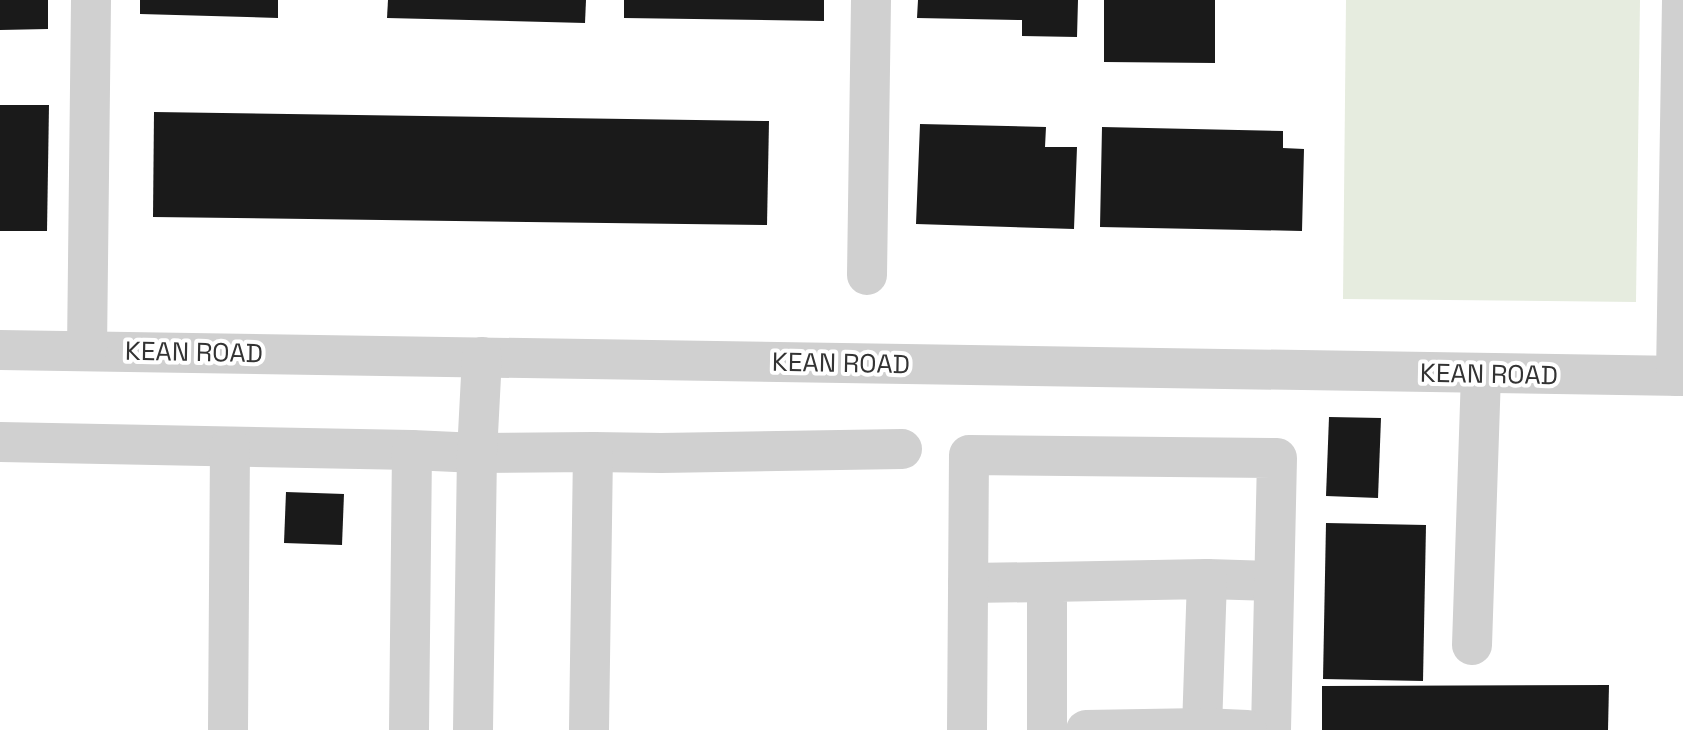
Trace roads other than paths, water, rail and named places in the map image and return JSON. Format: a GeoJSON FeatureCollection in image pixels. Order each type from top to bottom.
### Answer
{"type":"FeatureCollection","features":[{"type":"Feature","properties":{"kind":"street"},"geometry":{"type":"LineString","coordinates":[[87,350],[91,0]]}},
{"type":"Feature","properties":{"kind":"street"},"geometry":{"type":"LineString","coordinates":[[867,275],[871,0]]}},
{"type":"Feature","properties":{"kind":"street"},"geometry":{"type":"LineString","coordinates":[[1680,376],[1682,0]]}},
{"type":"Feature","properties":{"kind":"street","name":"KEAN ROAD"},"geometry":{"type":"LineString","coordinates":[[0,350],[1680,376]]}},
{"type":"Feature","properties":{"kind":"street"},"geometry":{"type":"LineString","coordinates":[[473,730],[477,453],[482,357]]}},
{"type":"Feature","properties":{"kind":"street"},"geometry":{"type":"LineString","coordinates":[[1472,645],[1481,374]]}},
{"type":"Feature","properties":{"kind":"street"},"geometry":{"type":"LineString","coordinates":[[0,442],[477,453],[902,449]]}},
{"type":"Feature","properties":{"kind":"street"},"geometry":{"type":"LineString","coordinates":[[228,730],[230,447]]}},
{"type":"Feature","properties":{"kind":"street"},"geometry":{"type":"LineString","coordinates":[[409,730],[412,450]]}},
{"type":"Feature","properties":{"kind":"street"},"geometry":{"type":"LineString","coordinates":[[589,730],[593,452]]}},
{"type":"Feature","properties":{"kind":"street"},"geometry":{"type":"LineString","coordinates":[[967,730],[969,455],[1277,458],[1271,730]]}},
{"type":"Feature","properties":{"kind":"street"},"geometry":{"type":"LineString","coordinates":[[1202,728],[1207,579]]}},
{"type":"Feature","properties":{"kind":"street"},"geometry":{"type":"LineString","coordinates":[[968,583],[1207,579],[1274,581]]}},
{"type":"Feature","properties":{"kind":"street"},"geometry":{"type":"LineString","coordinates":[[1047,582],[1047,730]]}},
{"type":"Feature","properties":{"kind":"street"},"geometry":{"type":"LineString","coordinates":[[1086,730],[1247,730]]}}]}
